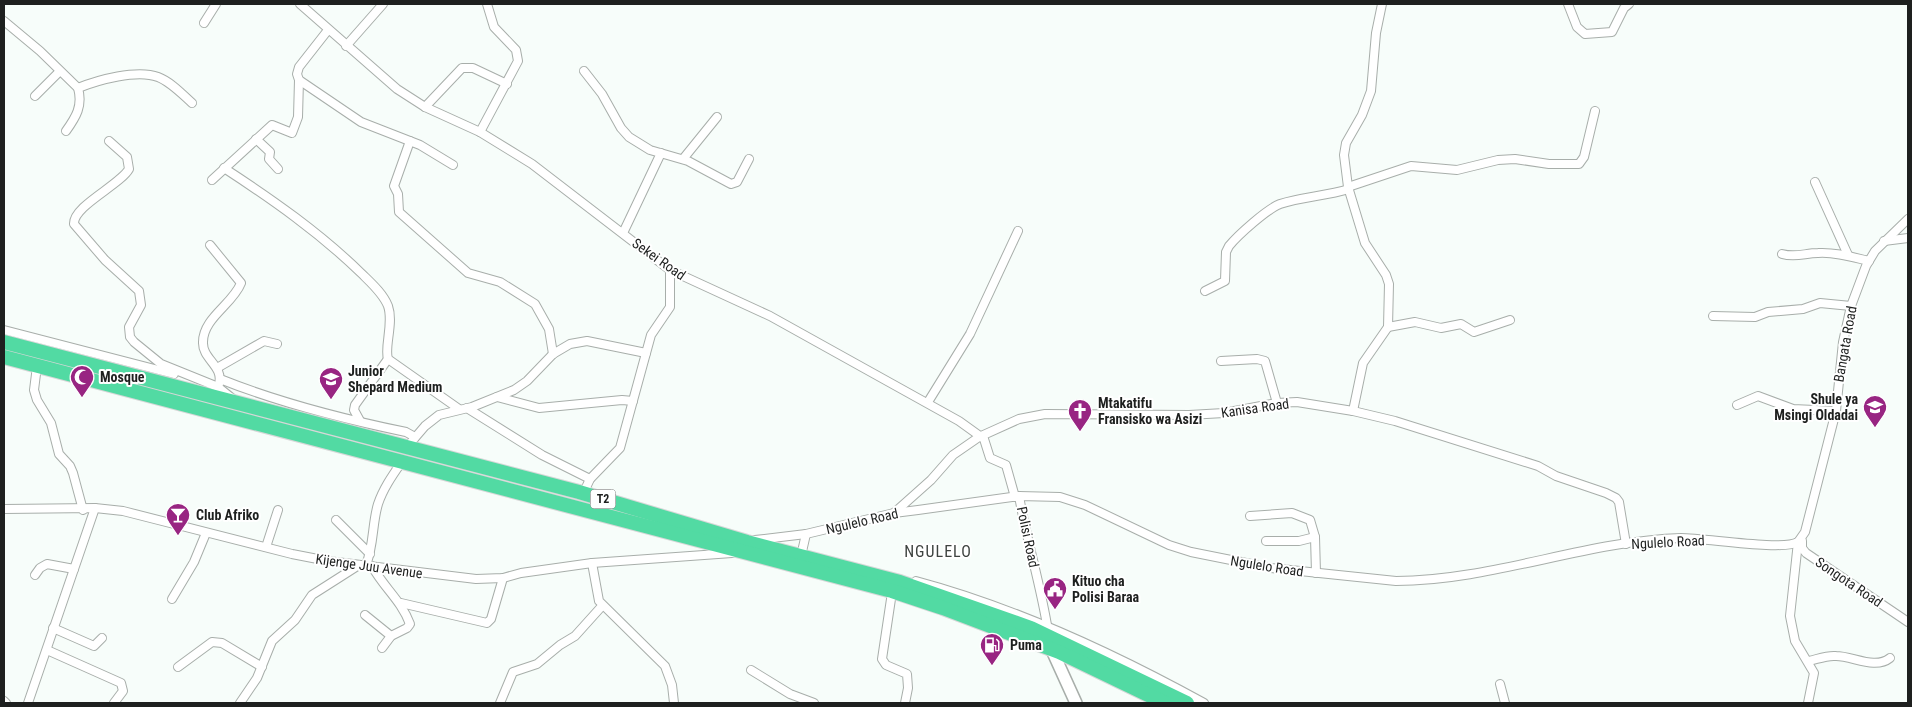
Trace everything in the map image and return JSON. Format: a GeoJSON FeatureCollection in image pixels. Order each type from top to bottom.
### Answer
{"type":"FeatureCollection","features":[{"type":"Feature","properties":{"kind":"highway","name":"T2"},"geometry":{"type":"LineString","coordinates":[[4,342],[236,403],[411,442],[621,505],[743,547],[976,619],[1049,637],[1165,703]]}},
{"type":"Feature","properties":{"kind":"highway","name":"T2"},"geometry":{"type":"LineString","coordinates":[[4,357],[616,520],[743,547],[801,556],[858,570],[992,614],[1049,637],[1187,703]]}},
{"type":"Feature","properties":{"kind":"highway"},"geometry":{"type":"LineString","coordinates":[[572,509],[581,493]]}},
{"type":"Feature","properties":{"kind":"highway"},"geometry":{"type":"LineString","coordinates":[[616,520],[621,505]]}},
{"type":"Feature","properties":{"kind":"street"},"geometry":{"type":"LineString","coordinates":[[204,23],[216,4]]}},
{"type":"Feature","properties":{"kind":"street","name":"Sekei Road"},"geometry":{"type":"LineString","coordinates":[[300,4],[397,89],[425,107],[480,132],[532,164],[670,270],[770,316],[928,402],[979,437],[986,442],[990,458],[1006,465],[1017,497]]}},
{"type":"Feature","properties":{"kind":"street"},"geometry":{"type":"LineString","coordinates":[[346,46],[382,4]]}},
{"type":"Feature","properties":{"kind":"street"},"geometry":{"type":"LineString","coordinates":[[480,132],[516,68],[518,56],[516,50],[494,27],[487,4]]}},
{"type":"Feature","properties":{"kind":"street"},"geometry":{"type":"LineString","coordinates":[[1353,410],[1363,363],[1388,327],[1387,278],[1366,247],[1349,188],[1345,148],[1372,91],[1376,33],[1382,4]]}},
{"type":"Feature","properties":{"kind":"street"},"geometry":{"type":"LineString","coordinates":[[1568,4],[1577,28],[1585,34],[1612,32],[1624,8],[1629,4]]}},
{"type":"Feature","properties":{"kind":"street"},"geometry":{"type":"LineString","coordinates":[[4,21],[40,51],[59,72],[78,88],[80,96],[79,111],[66,131]]}},
{"type":"Feature","properties":{"kind":"street"},"geometry":{"type":"LineString","coordinates":[[212,180],[274,125],[288,133],[294,131],[298,117],[299,80],[297,74],[299,67],[328,30]]}},
{"type":"Feature","properties":{"kind":"street"},"geometry":{"type":"LineString","coordinates":[[425,107],[462,68],[473,68],[507,84]]}},
{"type":"Feature","properties":{"kind":"street"},"geometry":{"type":"LineString","coordinates":[[584,71],[602,94],[629,137],[650,150],[682,160],[734,184],[749,159]]}},
{"type":"Feature","properties":{"kind":"street"},"geometry":{"type":"LineString","coordinates":[[35,96],[59,72]]}},
{"type":"Feature","properties":{"kind":"street"},"geometry":{"type":"LineString","coordinates":[[78,88],[111,78],[156,76],[167,82],[192,103]]}},
{"type":"Feature","properties":{"kind":"street"},"geometry":{"type":"LineString","coordinates":[[299,80],[361,122],[410,140],[453,165]]}},
{"type":"Feature","properties":{"kind":"street"},"geometry":{"type":"LineString","coordinates":[[1205,291],[1225,281],[1228,246],[1273,208],[1283,203],[1326,196],[1411,166],[1457,170],[1498,160],[1515,159],[1549,164],[1579,164],[1584,156],[1595,112]]}},
{"type":"Feature","properties":{"kind":"street"},"geometry":{"type":"LineString","coordinates":[[682,160],[717,118]]}},
{"type":"Feature","properties":{"kind":"street"},"geometry":{"type":"LineString","coordinates":[[256,139],[270,152],[269,158],[278,169]]}},
{"type":"Feature","properties":{"kind":"street"},"geometry":{"type":"LineString","coordinates":[[410,140],[394,186],[398,193],[399,212],[461,268],[476,276],[500,282],[535,304],[549,329],[553,354]]}},
{"type":"Feature","properties":{"kind":"street"},"geometry":{"type":"LineString","coordinates":[[109,141],[127,157],[130,169],[122,178],[77,214],[74,224],[105,260],[140,291],[141,305],[129,327],[130,337],[161,364],[195,379]]}},
{"type":"Feature","properties":{"kind":"street"},"geometry":{"type":"LineString","coordinates":[[623,233],[661,153]]}},
{"type":"Feature","properties":{"kind":"street"},"geometry":{"type":"LineString","coordinates":[[224,168],[259,191],[334,247],[379,292],[388,305],[391,332],[387,351],[388,358],[355,405],[354,410],[360,421]]}},
{"type":"Feature","properties":{"kind":"street"},"geometry":{"type":"LineString","coordinates":[[1816,182],[1848,255]]}},
{"type":"Feature","properties":{"kind":"street","name":"Bangata Road"},"geometry":{"type":"LineString","coordinates":[[1809,661],[1795,640],[1790,616],[1800,539],[1836,412],[1843,342],[1851,306],[1869,261],[1884,241],[1908,219]]}},
{"type":"Feature","properties":{"kind":"street"},"geometry":{"type":"LineString","coordinates":[[928,402],[970,334],[1018,231]]}},
{"type":"Feature","properties":{"kind":"street"},"geometry":{"type":"LineString","coordinates":[[1884,241],[1908,238]]}},
{"type":"Feature","properties":{"kind":"street"},"geometry":{"type":"LineString","coordinates":[[210,245],[241,283],[210,323],[203,337],[205,353],[217,368],[219,383],[236,403]]}},
{"type":"Feature","properties":{"kind":"street"},"geometry":{"type":"LineString","coordinates":[[1782,254],[1791,256],[1816,253],[1848,255],[1869,261]]}},
{"type":"Feature","properties":{"kind":"street"},"geometry":{"type":"LineString","coordinates":[[581,493],[590,479],[620,450],[651,335],[670,307],[670,270]]}},
{"type":"Feature","properties":{"kind":"street"},"geometry":{"type":"LineString","coordinates":[[1712,316],[1755,317],[1768,312],[1802,310],[1820,303],[1851,306]]}},
{"type":"Feature","properties":{"kind":"street"},"geometry":{"type":"LineString","coordinates":[[1388,327],[1415,322],[1441,328],[1461,324],[1474,332],[1510,320]]}},
{"type":"Feature","properties":{"kind":"street"},"geometry":{"type":"LineString","coordinates":[[4,330],[195,379],[219,383],[409,433],[411,442]]}},
{"type":"Feature","properties":{"kind":"street"},"geometry":{"type":"LineString","coordinates":[[217,368],[264,341],[277,344]]}},
{"type":"Feature","properties":{"kind":"street"},"geometry":{"type":"LineString","coordinates":[[411,442],[439,415],[497,397],[521,386],[553,354],[570,344],[587,341],[646,353]]}},
{"type":"Feature","properties":{"kind":"street"},"geometry":{"type":"LineString","coordinates":[[388,358],[463,409],[542,455],[590,479]]}},
{"type":"Feature","properties":{"kind":"street"},"geometry":{"type":"LineString","coordinates":[[1221,361],[1256,359],[1265,361],[1277,403]]}},
{"type":"Feature","properties":{"kind":"street"},"geometry":{"type":"LineString","coordinates":[[37,366],[34,390],[37,400],[50,423],[60,454],[73,473],[84,510]]}},
{"type":"Feature","properties":{"kind":"street"},"geometry":{"type":"LineString","coordinates":[[1736,405],[1758,396],[1787,408],[1836,412]]}},
{"type":"Feature","properties":{"kind":"street"},"geometry":{"type":"LineString","coordinates":[[497,397],[539,408],[622,400],[633,401]]}},
{"type":"Feature","properties":{"kind":"street","name":"Kanisa Road"},"geometry":{"type":"LineString","coordinates":[[894,513],[931,480],[954,455],[979,437],[1019,419],[1045,414],[1189,415],[1297,402],[1353,410],[1395,420],[1534,464],[1556,476],[1610,494],[1619,502],[1626,544]]}},
{"type":"Feature","properties":{"kind":"street"},"geometry":{"type":"LineString","coordinates":[[240,703],[262,667],[272,640],[296,620],[312,595],[366,565],[370,554],[378,503],[386,486],[401,463]]}},
{"type":"Feature","properties":{"kind":"street","name":"Ngulelo Road"},"geometry":{"type":"LineString","coordinates":[[743,547],[894,513],[1017,497],[1060,497],[1085,505],[1169,545],[1237,563],[1316,573],[1416,581],[1626,544],[1680,538],[1789,546],[1800,539]]}},
{"type":"Feature","properties":{"kind":"street","name":"Polisi Road"},"geometry":{"type":"LineString","coordinates":[[1017,497],[1049,637]]}},
{"type":"Feature","properties":{"kind":"street"},"geometry":{"type":"LineString","coordinates":[[28,703],[47,650],[52,628],[95,508]]}},
{"type":"Feature","properties":{"kind":"street","name":"Kijenge Juu Avenue"},"geometry":{"type":"LineString","coordinates":[[4,510],[84,510],[95,508],[123,511],[206,533],[310,557],[467,579],[502,578],[521,573],[592,563],[743,547]]}},
{"type":"Feature","properties":{"kind":"street"},"geometry":{"type":"LineString","coordinates":[[266,547],[278,510]]}},
{"type":"Feature","properties":{"kind":"street"},"geometry":{"type":"LineString","coordinates":[[1250,516],[1281,512],[1298,514],[1313,524],[1316,573]]}},
{"type":"Feature","properties":{"kind":"street"},"geometry":{"type":"LineString","coordinates":[[336,520],[370,554]]}},
{"type":"Feature","properties":{"kind":"street"},"geometry":{"type":"LineString","coordinates":[[172,599],[194,562],[206,533]]}},
{"type":"Feature","properties":{"kind":"street"},"geometry":{"type":"LineString","coordinates":[[801,556],[806,534]]}},
{"type":"Feature","properties":{"kind":"street"},"geometry":{"type":"LineString","coordinates":[[1266,541],[1299,541],[1315,537]]}},
{"type":"Feature","properties":{"kind":"street","name":"Songota Road"},"geometry":{"type":"LineString","coordinates":[[1800,539],[1802,548],[1806,553],[1908,622]]}},
{"type":"Feature","properties":{"kind":"street"},"geometry":{"type":"LineString","coordinates":[[592,563],[597,594],[602,606],[664,666],[672,685],[674,703]]}},
{"type":"Feature","properties":{"kind":"street"},"geometry":{"type":"LineString","coordinates":[[35,575],[40,568],[47,564],[74,569]]}},
{"type":"Feature","properties":{"kind":"street"},"geometry":{"type":"LineString","coordinates":[[366,565],[401,604],[409,626],[391,636],[382,648]]}},
{"type":"Feature","properties":{"kind":"street"},"geometry":{"type":"LineString","coordinates":[[401,604],[487,623],[491,619],[502,578]]}},
{"type":"Feature","properties":{"kind":"street"},"geometry":{"type":"LineString","coordinates":[[891,599],[882,659],[886,665],[903,672],[908,677],[905,703]]}},
{"type":"Feature","properties":{"kind":"street"},"geometry":{"type":"LineString","coordinates":[[500,703],[513,672],[537,664],[560,645],[575,636],[602,606]]}},
{"type":"Feature","properties":{"kind":"street"},"geometry":{"type":"LineString","coordinates":[[365,615],[391,636]]}},
{"type":"Feature","properties":{"kind":"street"},"geometry":{"type":"LineString","coordinates":[[52,628],[94,646],[102,638]]}},
{"type":"Feature","properties":{"kind":"street"},"geometry":{"type":"LineString","coordinates":[[1049,637],[1076,703]]}},
{"type":"Feature","properties":{"kind":"street"},"geometry":{"type":"LineString","coordinates":[[1049,637],[1105,652],[1204,703]]}},
{"type":"Feature","properties":{"kind":"street"},"geometry":{"type":"LineString","coordinates":[[178,667],[207,645],[217,642],[262,667]]}},
{"type":"Feature","properties":{"kind":"street"},"geometry":{"type":"LineString","coordinates":[[47,650],[120,683],[123,691],[114,703]]}},
{"type":"Feature","properties":{"kind":"street"},"geometry":{"type":"LineString","coordinates":[[1808,703],[1814,678],[1809,661],[1836,656],[1872,663],[1884,662],[1890,658]]}},
{"type":"Feature","properties":{"kind":"street"},"geometry":{"type":"LineString","coordinates":[[751,670],[790,694],[814,703]]}},
{"type":"Feature","properties":{"kind":"street"},"geometry":{"type":"LineString","coordinates":[[1500,684],[1505,703]]}},
{"type":"Feature","properties":{"kind":"place","name":"Mosque"},"geometry":{"type":"Point","coordinates":[82,398]}},
{"type":"Feature","properties":{"kind":"place","name":"Junior Shepard Medium"},"geometry":{"type":"Point","coordinates":[331,400]}},
{"type":"Feature","properties":{"kind":"place","name":"Shule ya Msingi Oldadai"},"geometry":{"type":"Point","coordinates":[1875,428]}},
{"type":"Feature","properties":{"kind":"place","name":"Mtakatifu Fransisko wa Asizi"},"geometry":{"type":"Point","coordinates":[1080,432]}},
{"type":"Feature","properties":{"kind":"place","name":"Club Afriko"},"geometry":{"type":"Point","coordinates":[178,536]}},
{"type":"Feature","properties":{"kind":"place","name":"Kituo cha Polisi Baraa"},"geometry":{"type":"Point","coordinates":[1055,610]}},
{"type":"Feature","properties":{"kind":"place","name":"Puma"},"geometry":{"type":"Point","coordinates":[992,666]}},
{"type":"Feature","properties":{"kind":"district","name":"NGULELO"},"geometry":{"type":"Point","coordinates":[938,551]}}]}
